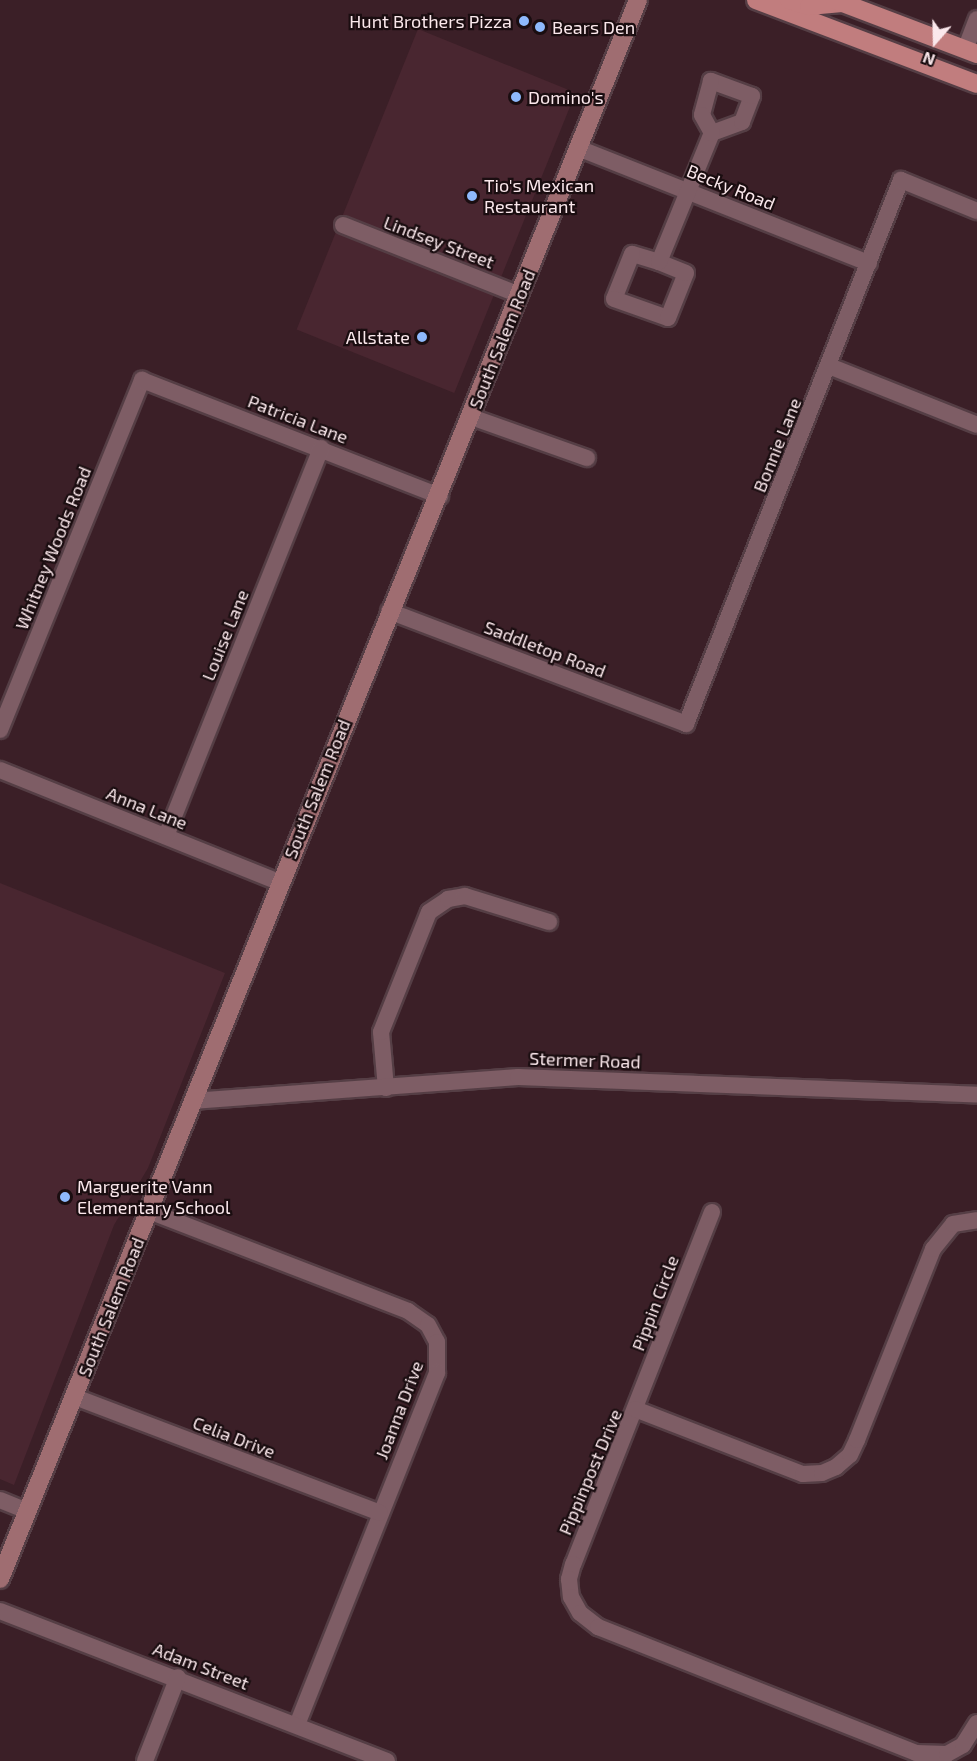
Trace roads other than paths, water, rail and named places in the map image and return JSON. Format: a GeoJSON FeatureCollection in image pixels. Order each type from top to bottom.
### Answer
{"type":"FeatureCollection","features":[{"type":"Feature","properties":{"kind":"main road","name":"South Salem Road"},"geometry":{"type":"LineString","coordinates":[[0,1579],[75,1397],[279,882],[389,611],[440,496],[638,0]]}},
{"type":"Feature","properties":{"kind":"main road"},"geometry":{"type":"LineString","coordinates":[[756,0],[977,84]]}},
{"type":"Feature","properties":{"kind":"main road"},"geometry":{"type":"LineString","coordinates":[[789,0],[809,6],[839,1],[971,52]]}},
{"type":"Feature","properties":{"kind":"street"},"geometry":{"type":"LineString","coordinates":[[971,52],[977,19]]}},
{"type":"Feature","properties":{"kind":"street"},"geometry":{"type":"LineString","coordinates":[[659,262],[712,133]]}},
{"type":"Feature","properties":{"kind":"street","name":"Becky Road"},"geometry":{"type":"LineString","coordinates":[[578,148],[869,263]]}},
{"type":"Feature","properties":{"kind":"street","name":"Bonnie Lane"},"geometry":{"type":"LineString","coordinates":[[686,724],[830,366],[901,180],[977,211]]}},
{"type":"Feature","properties":{"kind":"street","name":"Lindsey Street"},"geometry":{"type":"LineString","coordinates":[[343,225],[520,295]]}},
{"type":"Feature","properties":{"kind":"street"},"geometry":{"type":"LineString","coordinates":[[632,254],[659,262],[686,273],[668,318],[614,299],[632,254]]}},
{"type":"Feature","properties":{"kind":"street"},"geometry":{"type":"LineString","coordinates":[[830,366],[977,425]]}},
{"type":"Feature","properties":{"kind":"street","name":"Patricia Lane"},"geometry":{"type":"LineString","coordinates":[[142,380],[440,496]]}},
{"type":"Feature","properties":{"kind":"street","name":"Whitney Woods Road"},"geometry":{"type":"LineString","coordinates":[[0,730],[142,380]]}},
{"type":"Feature","properties":{"kind":"street"},"geometry":{"type":"LineString","coordinates":[[471,417],[586,458]]}},
{"type":"Feature","properties":{"kind":"street","name":"Louise Lane"},"geometry":{"type":"LineString","coordinates":[[166,836],[321,448]]}},
{"type":"Feature","properties":{"kind":"street","name":"Saddletop Road"},"geometry":{"type":"LineString","coordinates":[[389,611],[686,724]]}},
{"type":"Feature","properties":{"kind":"street","name":"Anna Lane"},"geometry":{"type":"LineString","coordinates":[[0,770],[279,882]]}},
{"type":"Feature","properties":{"kind":"street"},"geometry":{"type":"LineString","coordinates":[[386,1088],[381,1032],[429,912],[448,898],[465,896],[549,922]]}},
{"type":"Feature","properties":{"kind":"street","name":"Stermer Road"},"geometry":{"type":"LineString","coordinates":[[192,1101],[518,1077],[977,1095]]}},
{"type":"Feature","properties":{"kind":"street","name":"Joanna Drive"},"geometry":{"type":"LineString","coordinates":[[149,1211],[408,1311],[429,1325],[437,1342],[437,1373],[297,1724]]}},
{"type":"Feature","properties":{"kind":"street","name":"Pippin Circle"},"geometry":{"type":"LineString","coordinates":[[635,1409],[712,1212]]}},
{"type":"Feature","properties":{"kind":"street","name":"Pippinpost Drive"},"geometry":{"type":"LineString","coordinates":[[977,1220],[953,1224],[933,1249],[857,1440],[850,1455],[836,1467],[822,1473],[802,1474],[635,1409],[573,1564],[572,1597],[580,1613],[598,1627],[916,1753],[947,1754],[963,1745],[977,1723]]}},
{"type":"Feature","properties":{"kind":"street","name":"Celia Drive"},"geometry":{"type":"LineString","coordinates":[[75,1397],[380,1513]]}},
{"type":"Feature","properties":{"kind":"street"},"geometry":{"type":"LineString","coordinates":[[0,1500],[27,1511]]}},
{"type":"Feature","properties":{"kind":"street","name":"Adam Street"},"geometry":{"type":"LineString","coordinates":[[0,1611],[297,1724],[360,1756],[387,1761]]}},
{"type":"Feature","properties":{"kind":"street"},"geometry":{"type":"LineString","coordinates":[[145,1761],[178,1677]]}},
{"type":"Feature","properties":{"kind":"place","name":"Hunt Brothers Pizza"},"geometry":{"type":"Point","coordinates":[524,21]}},
{"type":"Feature","properties":{"kind":"place","name":"Bears Den"},"geometry":{"type":"Point","coordinates":[540,27]}},
{"type":"Feature","properties":{"kind":"place","name":"Domino's"},"geometry":{"type":"Point","coordinates":[516,97]}},
{"type":"Feature","properties":{"kind":"place","name":"Tio's Mexican Restaurant"},"geometry":{"type":"Point","coordinates":[472,196]}},
{"type":"Feature","properties":{"kind":"place","name":"Allstate"},"geometry":{"type":"Point","coordinates":[422,337]}},
{"type":"Feature","properties":{"kind":"place","name":"Marguerite Vann Elementary School"},"geometry":{"type":"Point","coordinates":[65,1197]}}]}
